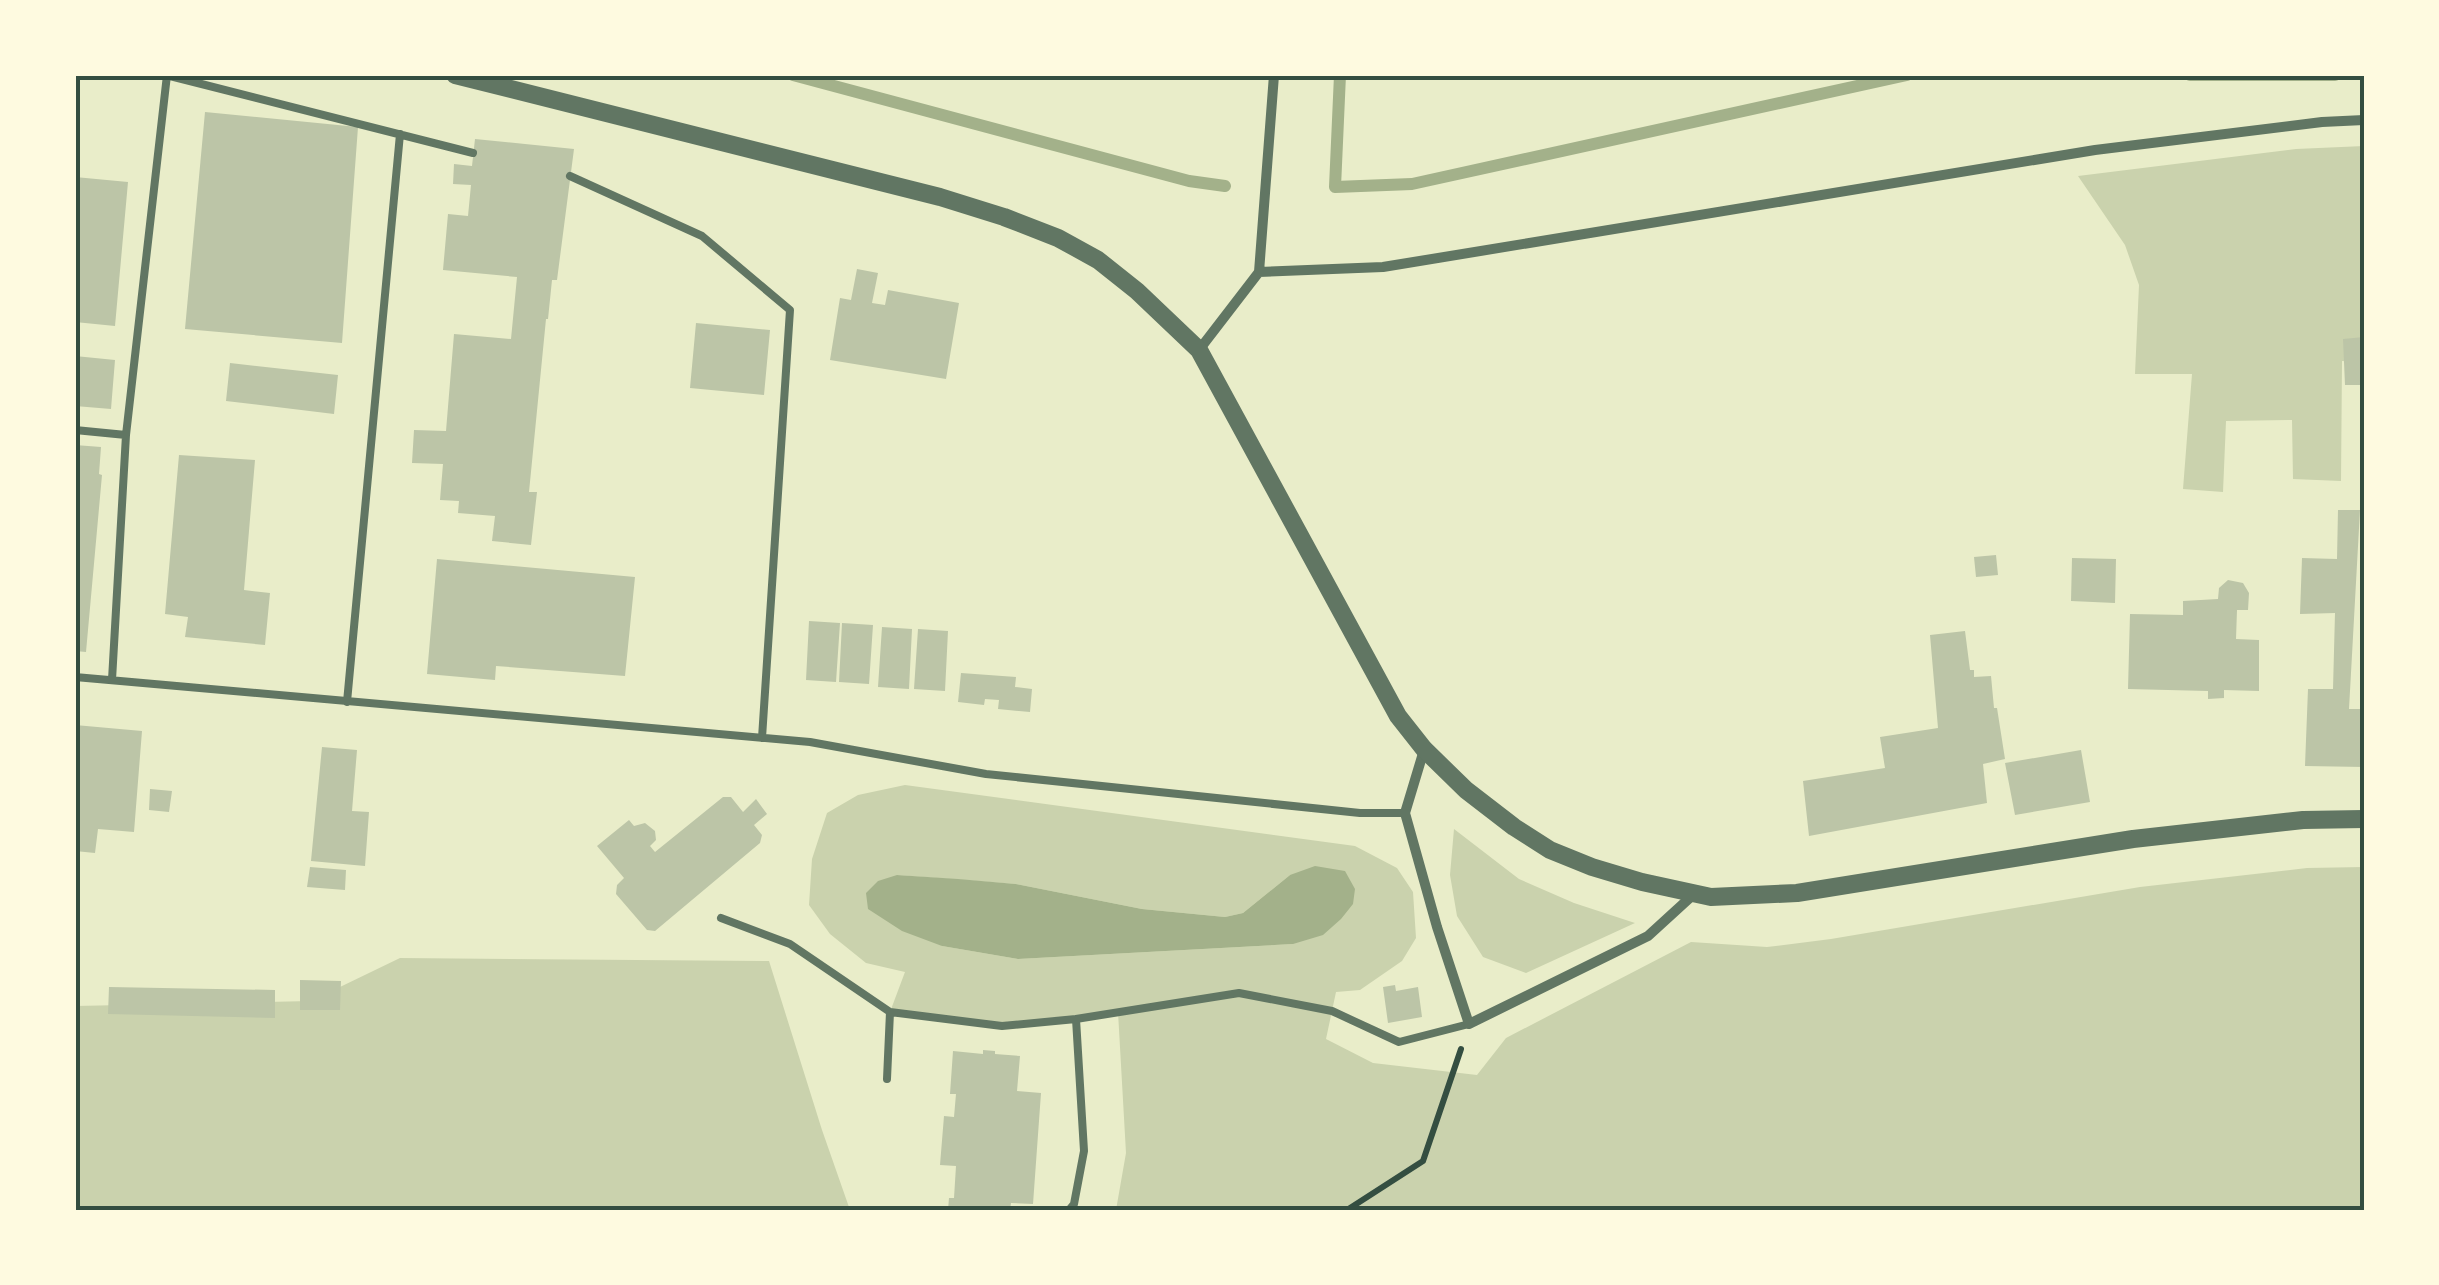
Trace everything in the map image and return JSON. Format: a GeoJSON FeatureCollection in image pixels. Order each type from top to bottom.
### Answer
{"type":"FeatureCollection","features":[{"type":"Feature","properties":{"kind":"street"},"geometry":{"type":"LineString","coordinates":[[455,75],[920,192],[1004,217],[1058,238],[1098,260],[1137,290],[1200,350],[1398,716],[1424,749],[1478,799],[1550,850],[1642,882],[1712,896],[1798,893],[2133,839],[2303,820],[2364,818]]}},
{"type":"Feature","properties":{"kind":"street"},"geometry":{"type":"LineString","coordinates":[[1200,350],[1259,272],[1274,75]]}},
{"type":"Feature","properties":{"kind":"street"},"geometry":{"type":"LineString","coordinates":[[1259,272],[1383,268],[2095,150],[2364,120]]}},
{"type":"Feature","properties":{"kind":"street"},"geometry":{"type":"LineString","coordinates":[[1424,749],[1405,813],[1469,1024],[1648,936],[1695,893]]}},
{"type":"Feature","properties":{"kind":"lane"},"geometry":{"type":"LineString","coordinates":[[112,680],[126,435],[166,75],[473,153]]}},
{"type":"Feature","properties":{"kind":"lane"},"geometry":{"type":"LineString","coordinates":[[348,702],[400,134]]}},
{"type":"Feature","properties":{"kind":"lane"},"geometry":{"type":"LineString","coordinates":[[570,176],[702,236],[790,310],[762,738]]}},
{"type":"Feature","properties":{"kind":"lane"},"geometry":{"type":"LineString","coordinates":[[75,430],[126,435]]}},
{"type":"Feature","properties":{"kind":"lane"},"geometry":{"type":"LineString","coordinates":[[75,677],[810,742],[986,774],[1360,814],[1405,813]]}},
{"type":"Feature","properties":{"kind":"lane"},"geometry":{"type":"LineString","coordinates":[[722,918],[790,944],[890,1012],[1002,1026],[1076,1019],[1239,993],[1332,1011],[1399,1042],[1469,1024]]}},
{"type":"Feature","properties":{"kind":"lane"},"geometry":{"type":"LineString","coordinates":[[886,1079],[890,1012]]}},
{"type":"Feature","properties":{"kind":"lane"},"geometry":{"type":"LineString","coordinates":[[1070,1210],[1084,1151],[1076,1019]]}},
{"type":"Feature","properties":{"kind":"path"},"geometry":{"type":"LineString","coordinates":[[1347,1210],[1422,1161],[1469,1024]]}},
{"type":"Feature","properties":{"kind":"shaded area"},"geometry":{"type":"Polygon","coordinates":[[[2364,146],[2364,362],[2342,361],[2341,481],[2293,479],[2292,420],[2226,421],[2223,492],[2183,489],[2192,374],[2135,374],[2139,285],[2125,245],[2078,176],[2296,149],[2364,146]]]}},
{"type":"Feature","properties":{"kind":"shaded area"},"geometry":{"type":"Polygon","coordinates":[[[905,785],[1355,846],[1397,868],[1413,892],[1416,938],[1402,961],[1360,990],[1336,992],[1326,1039],[1373,1063],[1477,1075],[1506,1038],[1691,942],[1767,947],[2140,887],[2307,868],[2364,867],[2364,1210],[1116,1210],[1126,1153],[1118,1012],[1002,1026],[890,1012],[905,972],[866,963],[830,934],[809,905],[812,859],[827,813],[858,795],[905,785]],[[897,875],[942,946],[1018,959],[1293,944],[1290,875],[1243,913],[1225,917],[1142,909],[1016,884],[897,875]]]}},
{"type":"Feature","properties":{"kind":"shaded area"},"geometry":{"type":"Polygon","coordinates":[[[1454,829],[1519,879],[1635,923],[1526,973],[1483,957],[1457,916],[1450,875],[1454,829]]]}},
{"type":"Feature","properties":{"kind":"shaded area"},"geometry":{"type":"Polygon","coordinates":[[[1315,866],[1345,871],[1355,889],[1353,904],[1323,935],[1293,944],[1018,959],[942,946],[902,931],[868,909],[866,893],[878,881],[897,875],[958,879],[1016,884],[1142,909],[1225,917],[1243,913],[1290,875],[1315,866]]]}},
{"type":"Feature","properties":{"kind":"shaded area"},"geometry":{"type":"Polygon","coordinates":[[[400,958],[769,961],[850,1210],[75,1210],[75,1006],[311,1001],[400,958]]]}},
{"type":"Feature","properties":{"kind":"building"},"geometry":{"type":"Polygon","coordinates":[[[205,112],[358,127],[342,343],[185,329],[205,112]]]}},
{"type":"Feature","properties":{"kind":"building"},"geometry":{"type":"Polygon","coordinates":[[[475,139],[574,149],[557,280],[552,280],[546,319],[529,492],[537,492],[531,545],[492,541],[495,516],[458,513],[459,501],[440,500],[443,464],[412,463],[414,430],[446,431],[454,334],[511,339],[517,277],[443,270],[448,214],[468,216],[471,185],[453,184],[454,164],[472,166],[475,139]]]}},
{"type":"Feature","properties":{"kind":"building"},"geometry":{"type":"Polygon","coordinates":[[[75,177],[128,182],[115,326],[75,322],[75,177]]]}},
{"type":"Feature","properties":{"kind":"building"},"geometry":{"type":"Polygon","coordinates":[[[857,269],[878,273],[872,303],[885,305],[888,290],[959,303],[946,379],[830,360],[840,298],[851,300],[857,269]]]}},
{"type":"Feature","properties":{"kind":"building"},"geometry":{"type":"Polygon","coordinates":[[[696,323],[770,330],[764,395],[690,388],[696,323]]]}},
{"type":"Feature","properties":{"kind":"building"},"geometry":{"type":"Polygon","coordinates":[[[2364,337],[2364,385],[2345,385],[2343,339],[2364,337]]]}},
{"type":"Feature","properties":{"kind":"building"},"geometry":{"type":"Polygon","coordinates":[[[75,356],[115,360],[111,409],[75,406],[75,356]]]}},
{"type":"Feature","properties":{"kind":"building"},"geometry":{"type":"Polygon","coordinates":[[[230,363],[338,375],[334,414],[226,401],[230,363]]]}},
{"type":"Feature","properties":{"kind":"building"},"geometry":{"type":"Polygon","coordinates":[[[75,445],[101,447],[102,475],[86,652],[75,651],[75,445]]]}},
{"type":"Feature","properties":{"kind":"building"},"geometry":{"type":"Polygon","coordinates":[[[179,455],[255,460],[244,590],[270,593],[265,645],[185,637],[188,617],[165,614],[179,455]]]}},
{"type":"Feature","properties":{"kind":"building"},"geometry":{"type":"Polygon","coordinates":[[[2338,510],[2360,510],[2349,709],[2360,709],[2360,714],[2364,714],[2364,767],[2305,766],[2308,689],[2333,689],[2335,613],[2300,614],[2302,558],[2337,559],[2338,510]]]}},
{"type":"Feature","properties":{"kind":"building"},"geometry":{"type":"Polygon","coordinates":[[[1996,555],[1998,575],[1976,577],[1974,557],[1996,555]]]}},
{"type":"Feature","properties":{"kind":"building"},"geometry":{"type":"Polygon","coordinates":[[[2072,558],[2116,559],[2115,603],[2071,601],[2072,558]]]}},
{"type":"Feature","properties":{"kind":"building"},"geometry":{"type":"Polygon","coordinates":[[[437,559],[635,577],[625,676],[496,666],[495,680],[427,674],[437,559]]]}},
{"type":"Feature","properties":{"kind":"building"},"geometry":{"type":"Polygon","coordinates":[[[2228,580],[2243,583],[2249,593],[2248,610],[2237,610],[2236,639],[2259,640],[2259,691],[2224,690],[2224,698],[2208,699],[2208,691],[2128,689],[2130,614],[2183,615],[2183,601],[2218,599],[2219,588],[2228,580]]]}},
{"type":"Feature","properties":{"kind":"building"},"geometry":{"type":"Polygon","coordinates":[[[809,621],[840,623],[836,682],[806,680],[809,621]]]}},
{"type":"Feature","properties":{"kind":"building"},"geometry":{"type":"Polygon","coordinates":[[[842,623],[873,625],[869,684],[839,682],[842,623]]]}},
{"type":"Feature","properties":{"kind":"building"},"geometry":{"type":"Polygon","coordinates":[[[882,627],[912,629],[909,689],[878,687],[882,627]]]}},
{"type":"Feature","properties":{"kind":"building"},"geometry":{"type":"Polygon","coordinates":[[[918,629],[948,631],[945,691],[914,689],[918,629]]]}},
{"type":"Feature","properties":{"kind":"building"},"geometry":{"type":"Polygon","coordinates":[[[1965,631],[1974,677],[1991,676],[2005,759],[1983,764],[1987,803],[1809,836],[1803,781],[1885,768],[1880,737],[1938,728],[1930,635],[1965,631]]]}},
{"type":"Feature","properties":{"kind":"building"},"geometry":{"type":"Polygon","coordinates":[[[961,673],[1016,677],[1015,687],[1032,689],[1030,712],[998,709],[999,700],[985,699],[984,705],[958,702],[961,673]]]}},
{"type":"Feature","properties":{"kind":"building"},"geometry":{"type":"Polygon","coordinates":[[[75,725],[142,731],[134,832],[98,829],[95,853],[75,851],[75,725]]]}},
{"type":"Feature","properties":{"kind":"building"},"geometry":{"type":"Polygon","coordinates":[[[322,747],[357,750],[352,811],[369,812],[365,866],[311,861],[322,747]]]}},
{"type":"Feature","properties":{"kind":"building"},"geometry":{"type":"Polygon","coordinates":[[[2081,750],[2090,802],[2015,815],[2005,763],[2081,750]]]}},
{"type":"Feature","properties":{"kind":"building"},"geometry":{"type":"Polygon","coordinates":[[[150,789],[172,791],[169,812],[149,810],[150,789]]]}},
{"type":"Feature","properties":{"kind":"building"},"geometry":{"type":"Polygon","coordinates":[[[723,797],[731,797],[743,812],[756,799],[767,814],[754,825],[762,835],[760,843],[655,931],[647,930],[616,894],[617,885],[624,878],[597,846],[629,820],[634,826],[645,823],[655,831],[656,840],[650,846],[655,852],[723,797]]]}},
{"type":"Feature","properties":{"kind":"building"},"geometry":{"type":"Polygon","coordinates":[[[310,867],[346,870],[345,890],[307,887],[310,867]]]}},
{"type":"Feature","properties":{"kind":"building"},"geometry":{"type":"Polygon","coordinates":[[[300,980],[341,981],[340,1010],[300,1010],[300,980]]]}},
{"type":"Feature","properties":{"kind":"building"},"geometry":{"type":"Polygon","coordinates":[[[1395,985],[1396,991],[1418,987],[1422,1017],[1388,1023],[1383,987],[1395,985]]]}},
{"type":"Feature","properties":{"kind":"building"},"geometry":{"type":"Polygon","coordinates":[[[109,987],[275,990],[275,1018],[108,1014],[109,987]]]}},
{"type":"Feature","properties":{"kind":"building"},"geometry":{"type":"Polygon","coordinates":[[[983,1050],[1020,1056],[1017,1091],[1041,1093],[1033,1204],[1011,1203],[1010,1210],[948,1210],[949,1198],[954,1198],[956,1166],[940,1165],[944,1116],[954,1117],[956,1094],[950,1094],[953,1051],[983,1054],[983,1050]]]}},
{"type":"Feature","properties":{"kind":"waterway"},"geometry":{"type":"LineString","coordinates":[[793,75],[1189,181],[1225,186]]}},
{"type":"Feature","properties":{"kind":"waterway"},"geometry":{"type":"LineString","coordinates":[[1340,75],[1335,187],[1412,184],[1907,75]]}},
{"type":"Feature","properties":{"kind":"waterway"},"geometry":{"type":"LineString","coordinates":[[2190,75],[2335,75]]}}]}
